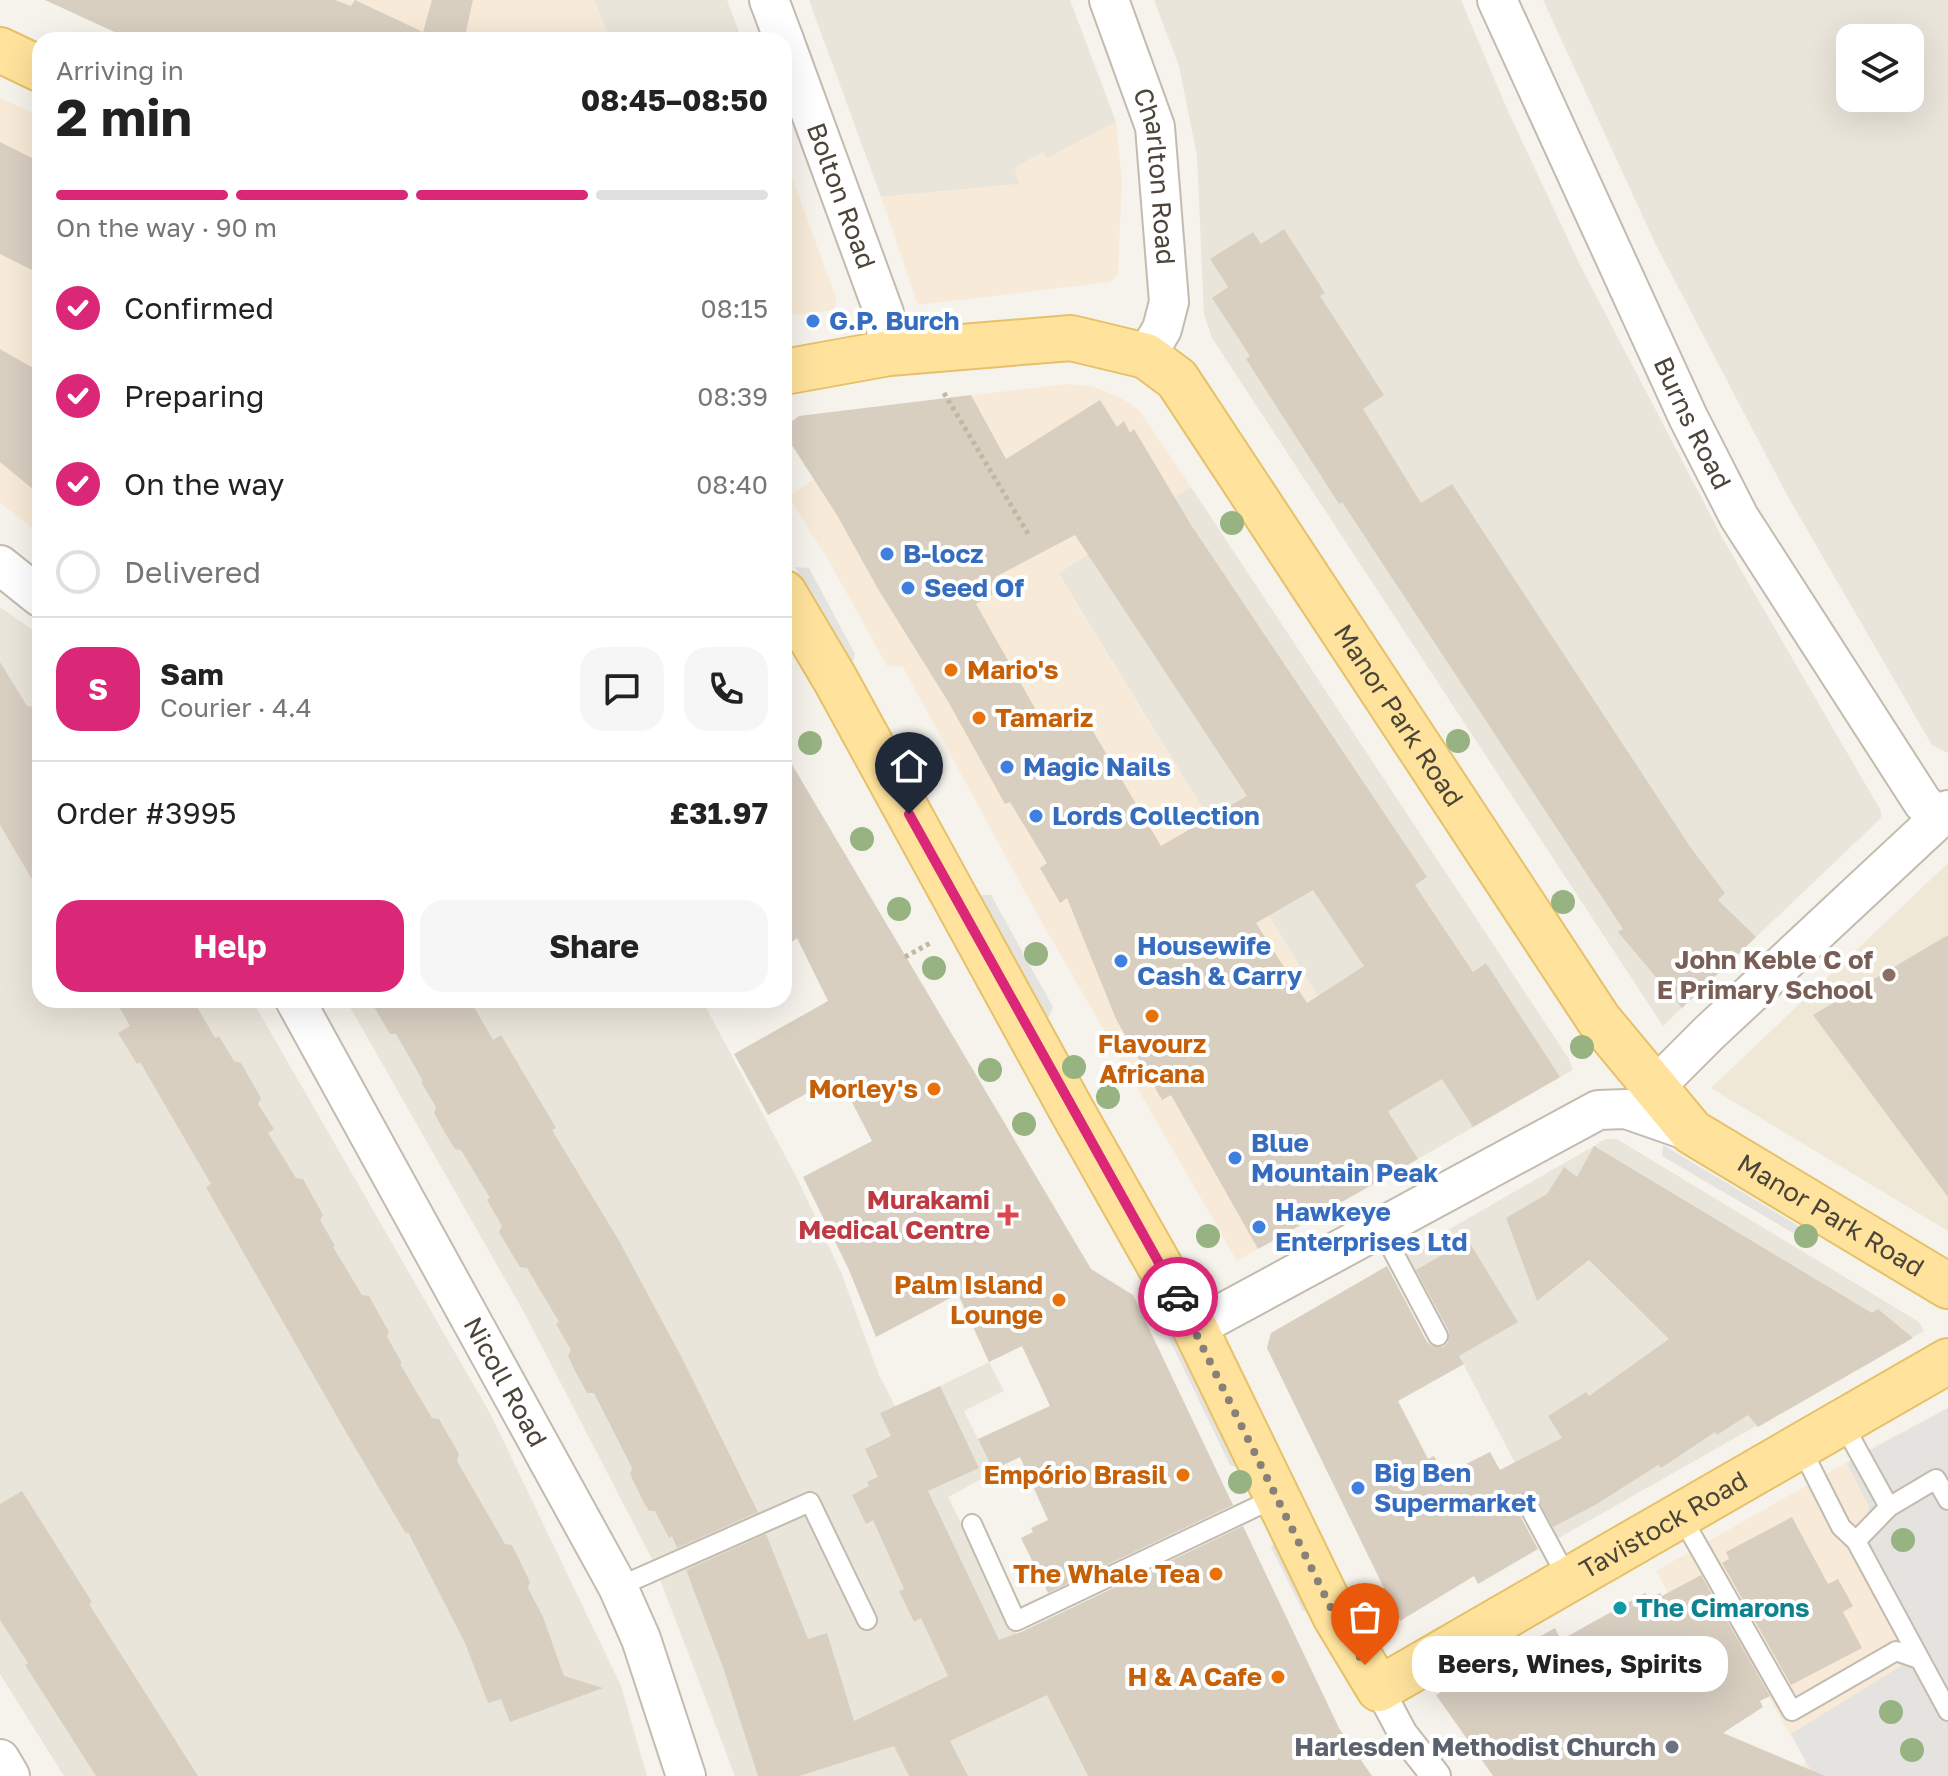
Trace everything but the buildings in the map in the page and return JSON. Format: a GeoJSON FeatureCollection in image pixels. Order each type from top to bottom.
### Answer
{"type":"FeatureCollection","features":[{"type":"Feature","properties":{"kind":"main road"},"geometry":{"type":"LineString","coordinates":[[0,50],[32,65]]}},
{"type":"Feature","properties":{"kind":"main road","name":"Manor Park Road"},"geometry":{"type":"LineString","coordinates":[[792,371],[889,353],[1071,338],[1146,356],[1177,379],[1599,1020],[1692,1132],[1948,1286]]}},
{"type":"Feature","properties":{"kind":"main road"},"geometry":{"type":"LineString","coordinates":[[792,606],[1195,1328],[1335,1616],[1379,1689]]}},
{"type":"Feature","properties":{"kind":"main road","name":"Tavistock Road"},"geometry":{"type":"LineString","coordinates":[[1379,1689],[1948,1361]]}},
{"type":"Feature","properties":{"kind":"street","name":"Bolton Road"},"geometry":{"type":"LineString","coordinates":[[769,0],[781,32]]}},
{"type":"Feature","properties":{"kind":"street","name":"Charlton Road"},"geometry":{"type":"LineString","coordinates":[[1109,0],[1155,127],[1169,302],[1162,329],[1146,356]]}},
{"type":"Feature","properties":{"kind":"street","name":"Burns Road"},"geometry":{"type":"LineString","coordinates":[[1497,0],[1688,417],[1739,517],[1923,803],[1944,814]]}},
{"type":"Feature","properties":{"kind":"street","name":"Bolton Road"},"geometry":{"type":"LineString","coordinates":[[792,62],[884,313],[889,353]]}},
{"type":"Feature","properties":{"kind":"street"},"geometry":{"type":"LineString","coordinates":[[0,565],[32,591]]}},
{"type":"Feature","properties":{"kind":"street"},"geometry":{"type":"LineString","coordinates":[[1655,1087],[1944,814]]}},
{"type":"Feature","properties":{"kind":"street","name":"Nicoll Road"},"geometry":{"type":"LineString","coordinates":[[299,1008],[618,1587],[641,1639],[686,1776]]}},
{"type":"Feature","properties":{"kind":"street"},"geometry":{"type":"LineString","coordinates":[[1195,1328],[1598,1110],[1626,1109],[1692,1132]]}},
{"type":"Feature","properties":{"kind":"street"},"geometry":{"type":"LineString","coordinates":[[1379,1689],[1403,1734],[1436,1776]]}},
{"type":"Feature","properties":{"kind":"street"},"geometry":{"type":"LineString","coordinates":[[0,1759],[10,1776]]}},
{"type":"Feature","properties":{"kind":"lane"},"geometry":{"type":"LineString","coordinates":[[1380,1227],[1438,1336]]}},
{"type":"Feature","properties":{"kind":"lane"},"geometry":{"type":"LineString","coordinates":[[1842,1422],[1889,1507]]}},
{"type":"Feature","properties":{"kind":"lane"},"geometry":{"type":"LineString","coordinates":[[1800,1446],[1841,1527],[1856,1541],[1948,1711]]}},
{"type":"Feature","properties":{"kind":"lane"},"geometry":{"type":"LineString","coordinates":[[1856,1541],[1889,1507],[1936,1479],[1948,1500]]}},
{"type":"Feature","properties":{"kind":"lane"},"geometry":{"type":"LineString","coordinates":[[972,1524],[1016,1621],[1277,1497]]}},
{"type":"Feature","properties":{"kind":"lane"},"geometry":{"type":"LineString","coordinates":[[618,1587],[810,1502],[867,1620]]}},
{"type":"Feature","properties":{"kind":"lane"},"geometry":{"type":"LineString","coordinates":[[1527,1503],[1568,1579]]}},
{"type":"Feature","properties":{"kind":"lane"},"geometry":{"type":"LineString","coordinates":[[1681,1516],[1792,1711],[1896,1651],[1919,1659]]}},
{"type":"Feature","properties":{"kind":"path"},"geometry":{"type":"LineString","coordinates":[[947,398],[1030,537]]}},
{"type":"Feature","properties":{"kind":"path"},"geometry":{"type":"LineString","coordinates":[[905,957],[932,942]]}},
{"type":"Feature","properties":{"kind":"shaded area"},"geometry":{"type":"Polygon","coordinates":[[[46,0],[594,0],[607,32],[115,32],[46,0]]]}},
{"type":"Feature","properties":{"kind":"shaded area"},"geometry":{"type":"Polygon","coordinates":[[[594,0],[727,0],[739,32],[607,32],[594,0]]]}},
{"type":"Feature","properties":{"kind":"shaded area"},"geometry":{"type":"Polygon","coordinates":[[[809,0],[1070,0],[1116,122],[1046,159],[1043,152],[1015,168],[1020,184],[881,197],[809,0]]]}},
{"type":"Feature","properties":{"kind":"shaded area"},"geometry":{"type":"Polygon","coordinates":[[[1154,0],[1461,0],[1507,109],[1580,265],[1723,539],[1881,811],[1881,818],[1663,1026],[1212,338],[1204,314],[1197,156],[1179,66],[1154,0]]]}},
{"type":"Feature","properties":{"kind":"shaded area"},"geometry":{"type":"Polygon","coordinates":[[[1543,0],[1948,0],[1948,753],[1932,745],[1787,495],[1656,245],[1543,0]]]}},
{"type":"Feature","properties":{"kind":"shaded area"},"geometry":{"type":"Polygon","coordinates":[[[0,98],[32,112],[32,528],[0,503],[0,98]]]}},
{"type":"Feature","properties":{"kind":"shaded area"},"geometry":{"type":"Polygon","coordinates":[[[1116,122],[1122,180],[1118,275],[1110,282],[918,305],[881,197],[1019,184],[1015,168],[1043,152],[1047,158],[1116,122]]]}},
{"type":"Feature","properties":{"kind":"shaded area"},"geometry":{"type":"Polygon","coordinates":[[[792,177],[837,301],[834,310],[792,315],[792,177]]]}},
{"type":"Feature","properties":{"kind":"shaded area"},"geometry":{"type":"Polygon","coordinates":[[[1067,384],[1092,386],[1121,398],[1139,410],[1191,487],[1058,574],[1418,1159],[1237,1261],[1037,914],[903,667],[887,666],[829,561],[792,502],[792,493],[941,399],[1067,384]]]}},
{"type":"Feature","properties":{"kind":"shaded area"},"geometry":{"type":"Polygon","coordinates":[[[1191,487],[1569,1059],[1573,1070],[1418,1159],[1058,573],[1191,487]]]}},
{"type":"Feature","properties":{"kind":"shaded area"},"geometry":{"type":"Polygon","coordinates":[[[795,567],[809,568],[855,654],[851,670],[795,567]]]}},
{"type":"Feature","properties":{"kind":"shaded area"},"geometry":{"type":"Polygon","coordinates":[[[0,607],[32,629],[32,1008],[257,1008],[491,1415],[621,1686],[647,1776],[64,1776],[0,1674],[0,607]]]}},
{"type":"Feature","properties":{"kind":"shaded area","name":"John Keble C of E Primary School"},"geometry":{"type":"Polygon","coordinates":[[[1948,863],[1948,1231],[1711,1088],[1948,863]]]}},
{"type":"Feature","properties":{"kind":"shaded area"},"geometry":{"type":"Polygon","coordinates":[[[974,895],[991,895],[1053,1007],[1046,1023],[974,895]]]}},
{"type":"Feature","properties":{"kind":"shaded area"},"geometry":{"type":"Polygon","coordinates":[[[351,1008],[706,1008],[798,1180],[841,1272],[879,1375],[896,1408],[989,1362],[1004,1391],[964,1411],[994,1472],[948,1497],[1088,1776],[735,1776],[653,1561],[526,1316],[351,1008]]]}},
{"type":"Feature","properties":{"kind":"shaded area"},"geometry":{"type":"Polygon","coordinates":[[[1606,1139],[1617,1139],[1919,1322],[1924,1331],[1555,1540],[1406,1254],[1606,1139]]]}},
{"type":"Feature","properties":{"kind":"shaded area"},"geometry":{"type":"Polygon","coordinates":[[[1663,1145],[1802,1228],[1793,1233],[1662,1156],[1663,1145]]]}},
{"type":"Feature","properties":{"kind":"shaded area"},"geometry":{"type":"Polygon","coordinates":[[[1168,1310],[1249,1472],[1230,1465],[1163,1326],[1168,1310]]]}},
{"type":"Feature","properties":{"kind":"shaded area"},"geometry":{"type":"Polygon","coordinates":[[[1948,1408],[1948,1776],[1800,1776],[1805,1760],[1757,1678],[1668,1593],[1656,1571],[1948,1408]]]}},
{"type":"Feature","properties":{"kind":"shaded area"},"geometry":{"type":"Polygon","coordinates":[[[1948,1408],[1948,1776],[1814,1776],[1791,1734],[1917,1656],[1862,1554],[1869,1507],[1847,1463],[1948,1408]]]}},
{"type":"Feature","properties":{"kind":"shaded area"},"geometry":{"type":"Polygon","coordinates":[[[1280,1536],[1318,1612],[1303,1611],[1271,1547],[1280,1536]]]}},
{"type":"Feature","properties":{"kind":"way so far"},"geometry":{"type":"LineString","coordinates":[[1178,1297],[1335,1616],[1365,1665]]}},
{"type":"Feature","properties":{"kind":"place","name":"G.P. Burch"},"geometry":{"type":"Point","coordinates":[813,321]}},
{"type":"Feature","properties":{"kind":"place","name":"B-locz"},"geometry":{"type":"Point","coordinates":[887,554]}},
{"type":"Feature","properties":{"kind":"place","name":"Seed Of"},"geometry":{"type":"Point","coordinates":[908,588]}},
{"type":"Feature","properties":{"kind":"place","name":"Mario's"},"geometry":{"type":"Point","coordinates":[951,670]}},
{"type":"Feature","properties":{"kind":"place","name":"Tamariz"},"geometry":{"type":"Point","coordinates":[979,718]}},
{"type":"Feature","properties":{"kind":"place","name":"Magic Nails"},"geometry":{"type":"Point","coordinates":[1007,767]}},
{"type":"Feature","properties":{"kind":"place","name":"Lords Collection"},"geometry":{"type":"Point","coordinates":[1036,816]}},
{"type":"Feature","properties":{"kind":"place","name":"Housewife Cash & Carry"},"geometry":{"type":"Point","coordinates":[1121,961]}},
{"type":"Feature","properties":{"kind":"place","name":"John Keble C of E Primary School"},"geometry":{"type":"Point","coordinates":[1889,975]}},
{"type":"Feature","properties":{"kind":"place","name":"Flavourz Africana"},"geometry":{"type":"Point","coordinates":[1152,1016]}},
{"type":"Feature","properties":{"kind":"place","name":"Morley's"},"geometry":{"type":"Point","coordinates":[934,1089]}},
{"type":"Feature","properties":{"kind":"place","name":"Blue Mountain Peak"},"geometry":{"type":"Point","coordinates":[1235,1158]}},
{"type":"Feature","properties":{"kind":"place","name":"Murakami Medical Centre"},"geometry":{"type":"Point","coordinates":[1008,1215]}},
{"type":"Feature","properties":{"kind":"place","name":"Hawkeye Enterprises Ltd"},"geometry":{"type":"Point","coordinates":[1259,1227]}},
{"type":"Feature","properties":{"kind":"place","name":"Palm Island Lounge"},"geometry":{"type":"Point","coordinates":[1059,1300]}},
{"type":"Feature","properties":{"kind":"place","name":"Empório Brasil"},"geometry":{"type":"Point","coordinates":[1183,1475]}},
{"type":"Feature","properties":{"kind":"place","name":"Big Ben Supermarket"},"geometry":{"type":"Point","coordinates":[1358,1488]}},
{"type":"Feature","properties":{"kind":"place","name":"The Whale Tea"},"geometry":{"type":"Point","coordinates":[1216,1574]}},
{"type":"Feature","properties":{"kind":"place","name":"The Cimarons"},"geometry":{"type":"Point","coordinates":[1620,1608]}},
{"type":"Feature","properties":{"kind":"place","name":"Beers, Wines, Spirits"},"geometry":{"type":"Point","coordinates":[1365,1665]}},
{"type":"Feature","properties":{"kind":"place","name":"H & A Cafe"},"geometry":{"type":"Point","coordinates":[1278,1677]}},
{"type":"Feature","properties":{"kind":"place","name":"Harlesden Methodist Church"},"geometry":{"type":"Point","coordinates":[1672,1747]}},
{"type":"Feature","properties":{"kind":"route"},"geometry":{"type":"LineString","coordinates":[[909,814],[1178,1297]]}}]}
